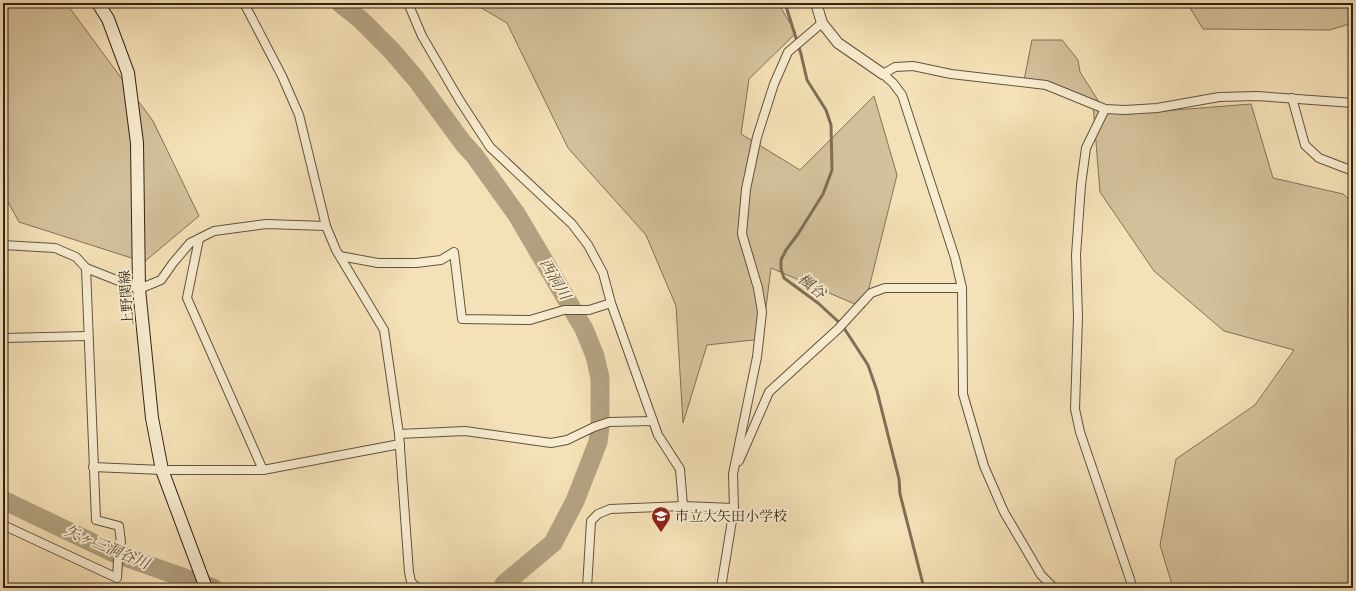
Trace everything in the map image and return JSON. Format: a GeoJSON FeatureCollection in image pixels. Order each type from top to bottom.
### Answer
{"type":"FeatureCollection","features":[{"type":"Feature","properties":{"kind":"main road","name":"上野関線"},"geometry":{"type":"LineString","coordinates":[[98,3],[108,19],[128,73],[138,143],[139,289],[152,418],[162,470],[206,588]]}},
{"type":"Feature","properties":{"kind":"street"},"geometry":{"type":"LineString","coordinates":[[244,3],[282,76],[298,115],[326,226],[340,256],[384,330],[399,434],[409,572],[411,582],[418,588]]}},
{"type":"Feature","properties":{"kind":"street"},"geometry":{"type":"LineString","coordinates":[[408,3],[422,36],[460,101],[490,147],[572,224],[588,245],[603,273],[611,303],[658,435],[680,469],[683,506]]}},
{"type":"Feature","properties":{"kind":"street"},"geometry":{"type":"LineString","coordinates":[[816,3],[822,23],[838,42],[883,74],[893,83],[902,95],[955,258],[962,288],[963,394],[984,466],[1004,512],[1041,575],[1054,588]]}},
{"type":"Feature","properties":{"kind":"street"},"geometry":{"type":"LineString","coordinates":[[721,588],[734,508],[733,474],[756,357],[762,312],[758,288],[742,234],[746,189],[757,137],[774,84],[788,52],[822,23]]}},
{"type":"Feature","properties":{"kind":"street"},"geometry":{"type":"LineString","coordinates":[[883,74],[895,67],[913,66],[951,74],[1046,85],[1104,109],[1124,110],[1157,108],[1220,97],[1257,96],[1353,103]]}},
{"type":"Feature","properties":{"kind":"street"},"geometry":{"type":"LineString","coordinates":[[1292,98],[1305,145],[1319,158],[1353,171]]}},
{"type":"Feature","properties":{"kind":"street"},"geometry":{"type":"LineString","coordinates":[[1104,109],[1086,148],[1081,185],[1076,255],[1078,317],[1076,409],[1080,432],[1133,588]]}},
{"type":"Feature","properties":{"kind":"street"},"geometry":{"type":"LineString","coordinates":[[3,245],[55,248],[76,256],[86,268],[139,289],[161,280],[172,263],[190,243],[214,231],[241,226],[266,224],[326,226]]}},
{"type":"Feature","properties":{"kind":"street"},"geometry":{"type":"LineString","coordinates":[[199,239],[187,298],[263,470]]}},
{"type":"Feature","properties":{"kind":"street"},"geometry":{"type":"LineString","coordinates":[[340,256],[378,264],[416,263],[441,260],[454,252],[462,319],[530,320],[564,310],[589,310],[611,303]]}},
{"type":"Feature","properties":{"kind":"street"},"geometry":{"type":"LineString","coordinates":[[3,525],[117,578],[119,543],[121,542],[119,526],[96,520],[86,268]]}},
{"type":"Feature","properties":{"kind":"street"},"geometry":{"type":"LineString","coordinates":[[733,474],[769,392],[838,329],[871,293],[885,288],[962,288]]}},
{"type":"Feature","properties":{"kind":"street"},"geometry":{"type":"LineString","coordinates":[[3,338],[88,336]]}},
{"type":"Feature","properties":{"kind":"street"},"geometry":{"type":"LineString","coordinates":[[399,434],[465,431],[551,443],[567,440],[594,427],[609,422],[653,421]]}},
{"type":"Feature","properties":{"kind":"street"},"geometry":{"type":"LineString","coordinates":[[93,467],[162,470],[263,470],[400,444]]}},
{"type":"Feature","properties":{"kind":"street"},"geometry":{"type":"LineString","coordinates":[[587,588],[591,521],[598,514],[610,509],[683,506],[734,508]]}},
{"type":"Feature","properties":{"kind":"shaded area"},"geometry":{"type":"Polygon","coordinates":[[[3,3],[66,3],[153,121],[199,216],[144,262],[19,222],[3,193],[3,3]]]}},
{"type":"Feature","properties":{"kind":"shaded area"},"geometry":{"type":"Polygon","coordinates":[[[473,3],[778,3],[796,33],[749,79],[741,134],[800,170],[874,96],[897,175],[864,308],[771,268],[762,339],[707,345],[683,423],[676,306],[646,235],[568,148],[507,23],[473,3]]]}},
{"type":"Feature","properties":{"kind":"shaded area"},"geometry":{"type":"Polygon","coordinates":[[[1187,3],[1353,3],[1353,23],[1329,30],[1203,29],[1187,3]]]}},
{"type":"Feature","properties":{"kind":"shaded area"},"geometry":{"type":"Polygon","coordinates":[[[1032,40],[1062,40],[1078,60],[1080,72],[1101,105],[1046,88],[1023,85],[1032,40]]]}},
{"type":"Feature","properties":{"kind":"shaded area"},"geometry":{"type":"Polygon","coordinates":[[[1251,104],[1273,178],[1343,194],[1353,203],[1353,588],[1173,588],[1160,545],[1176,459],[1255,405],[1294,350],[1224,331],[1154,271],[1100,192],[1093,105],[1125,114],[1251,104]]]}},
{"type":"Feature","properties":{"kind":"waterway","name":"西洞川"},"geometry":{"type":"LineString","coordinates":[[340,3],[360,19],[392,51],[416,79],[463,143],[474,155],[517,215],[584,329],[595,356],[600,378],[600,426],[598,442],[575,501],[553,543],[504,584],[503,588]]}},
{"type":"Feature","properties":{"kind":"waterway","name":"楓谷"},"geometry":{"type":"LineString","coordinates":[[785,3],[801,54],[807,80],[826,110],[831,125],[832,170],[823,194],[786,250],[781,260],[781,269],[784,278],[818,303],[842,325],[868,365],[877,391],[899,479],[900,494],[924,588]]}},
{"type":"Feature","properties":{"kind":"waterway","name":"矢ヶ三洞谷川"},"geometry":{"type":"LineString","coordinates":[[3,500],[114,553],[213,588]]}},
{"type":"Feature","properties":{"kind":"place","name":"市立大矢田小学校"},"geometry":{"type":"Point","coordinates":[661,533]}}]}
